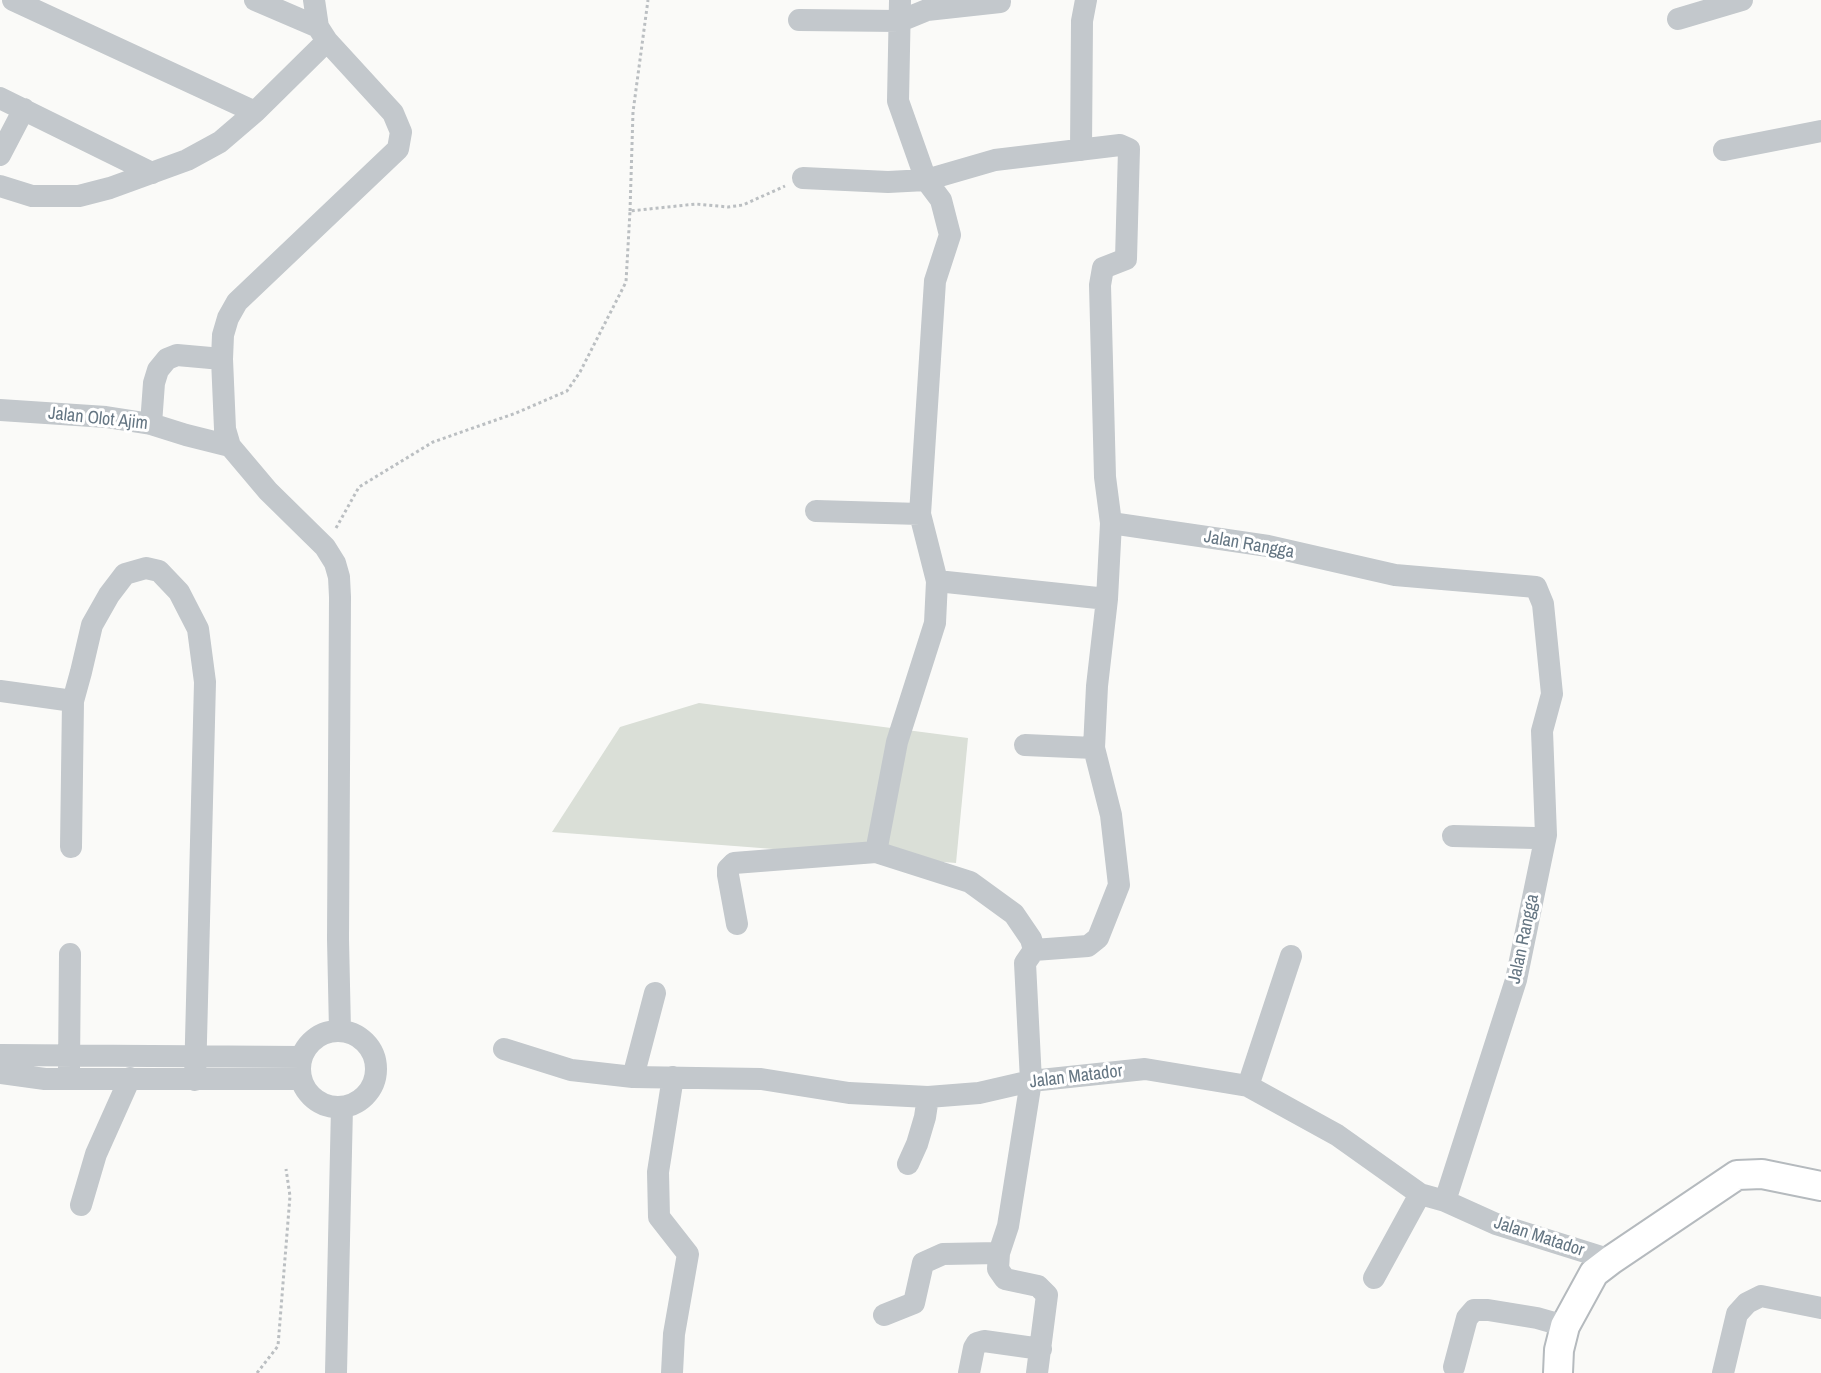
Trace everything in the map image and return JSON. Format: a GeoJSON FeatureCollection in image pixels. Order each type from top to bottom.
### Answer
{"type":"FeatureCollection","features":[{"type":"Feature","properties":{"kind":"main road"},"geometry":{"type":"LineString","coordinates":[[1558,1373],[1559,1350],[1565,1326],[1594,1273],[1611,1260],[1737,1175],[1762,1174],[1821,1186]]}},
{"type":"Feature","properties":{"kind":"street"},"geometry":{"type":"LineString","coordinates":[[14,0],[255,111]]}},
{"type":"Feature","properties":{"kind":"street"},"geometry":{"type":"LineString","coordinates":[[255,0],[323,34],[393,113],[401,132],[398,149],[237,302],[228,318],[223,335],[225,429],[230,446],[268,491],[325,547],[335,563],[339,577],[340,1031]]}},
{"type":"Feature","properties":{"kind":"street"},"geometry":{"type":"LineString","coordinates":[[314,0],[323,34]]}},
{"type":"Feature","properties":{"kind":"street"},"geometry":{"type":"LineString","coordinates":[[1081,150],[1082,21],[1086,0]]}},
{"type":"Feature","properties":{"kind":"street"},"geometry":{"type":"LineString","coordinates":[[1678,19],[1742,0]]}},
{"type":"Feature","properties":{"kind":"street"},"geometry":{"type":"LineString","coordinates":[[799,20],[1000,2]]}},
{"type":"Feature","properties":{"kind":"street"},"geometry":{"type":"LineString","coordinates":[[876,852],[897,742],[935,623],[937,581],[920,514],[935,281],[950,235],[941,200],[926,180],[898,101],[900,11]]}},
{"type":"Feature","properties":{"kind":"street"},"geometry":{"type":"LineString","coordinates":[[0,186],[32,196],[79,196],[110,188],[187,160],[220,142],[255,111],[323,34]]}},
{"type":"Feature","properties":{"kind":"street"},"geometry":{"type":"LineString","coordinates":[[0,98],[152,173]]}},
{"type":"Feature","properties":{"kind":"street"},"geometry":{"type":"LineString","coordinates":[[0,155],[24,109]]}},
{"type":"Feature","properties":{"kind":"street"},"geometry":{"type":"LineString","coordinates":[[1724,150],[1821,131]]}},
{"type":"Feature","properties":{"kind":"street"},"geometry":{"type":"LineString","coordinates":[[803,178],[888,182],[926,180],[995,160],[1120,145],[1129,149],[1126,259],[1103,268],[1100,285],[1105,477],[1111,523],[1094,748],[1112,815],[1119,885],[1098,939],[1088,946],[1034,950]]}},
{"type":"Feature","properties":{"kind":"street"},"geometry":{"type":"LineString","coordinates":[[151,424],[154,383],[158,370],[167,359],[177,355],[222,359]]}},
{"type":"Feature","properties":{"kind":"street","name":"Jalan Olot Ajim"},"geometry":{"type":"LineString","coordinates":[[0,410],[106,417],[151,424],[230,446]]}},
{"type":"Feature","properties":{"kind":"street"},"geometry":{"type":"LineString","coordinates":[[816,511],[920,514]]}},
{"type":"Feature","properties":{"kind":"street","name":"Jalan Rangga"},"geometry":{"type":"LineString","coordinates":[[1111,523],[1268,546],[1395,575],[1536,587],[1543,604],[1552,694],[1542,731],[1546,835],[1516,980],[1445,1201]]}},
{"type":"Feature","properties":{"kind":"street"},"geometry":{"type":"LineString","coordinates":[[71,847],[73,701],[92,625],[109,595],[125,574],[146,567],[159,570],[179,592],[198,629],[205,682],[195,1080]]}},
{"type":"Feature","properties":{"kind":"street"},"geometry":{"type":"LineString","coordinates":[[937,581],[1107,599]]}},
{"type":"Feature","properties":{"kind":"street"},"geometry":{"type":"LineString","coordinates":[[0,691],[73,701]]}},
{"type":"Feature","properties":{"kind":"street"},"geometry":{"type":"LineString","coordinates":[[1025,745],[1094,748]]}},
{"type":"Feature","properties":{"kind":"street"},"geometry":{"type":"LineString","coordinates":[[1453,836],[1535,838],[1546,835]]}},
{"type":"Feature","properties":{"kind":"street"},"geometry":{"type":"LineString","coordinates":[[737,924],[728,874],[728,869],[734,863],[876,852],[970,882],[1014,914],[1031,939],[1034,950],[1025,963],[1031,1081],[1008,1226],[999,1253],[998,1269],[1005,1279],[1038,1286],[1047,1295],[1037,1373]]}},
{"type":"Feature","properties":{"kind":"street"},"geometry":{"type":"LineString","coordinates":[[69,1079],[70,954]]}},
{"type":"Feature","properties":{"kind":"street"},"geometry":{"type":"LineString","coordinates":[[1248,1086],[1292,956]]}},
{"type":"Feature","properties":{"kind":"street"},"geometry":{"type":"LineString","coordinates":[[633,1077],[655,993]]}},
{"type":"Feature","properties":{"kind":"street"},"geometry":{"type":"LineString","coordinates":[[340,1031],[354,1034],[366,1042],[374,1054],[377,1068],[375,1082],[367,1094],[356,1103],[342,1107],[325,1105],[310,1095],[301,1068],[310,1043],[324,1033],[340,1031]]}},
{"type":"Feature","properties":{"kind":"street","name":"Jalan Matador"},"geometry":{"type":"LineString","coordinates":[[504,1049],[571,1070],[633,1077],[761,1079],[849,1093],[928,1097],[979,1093],[1031,1081],[1144,1069],[1248,1086],[1336,1135],[1420,1194],[1445,1201],[1496,1224],[1611,1260]]}},
{"type":"Feature","properties":{"kind":"street"},"geometry":{"type":"LineString","coordinates":[[0,1055],[195,1056],[301,1068]]}},
{"type":"Feature","properties":{"kind":"street"},"geometry":{"type":"LineString","coordinates":[[0,1073],[45,1079],[195,1080],[301,1068]]}},
{"type":"Feature","properties":{"kind":"street"},"geometry":{"type":"LineString","coordinates":[[672,1373],[674,1334],[688,1254],[659,1217],[658,1172],[673,1077]]}},
{"type":"Feature","properties":{"kind":"street"},"geometry":{"type":"LineString","coordinates":[[81,1205],[96,1154],[130,1078]]}},
{"type":"Feature","properties":{"kind":"street"},"geometry":{"type":"LineString","coordinates":[[908,1164],[917,1144],[928,1097]]}},
{"type":"Feature","properties":{"kind":"street"},"geometry":{"type":"LineString","coordinates":[[336,1373],[342,1107]]}},
{"type":"Feature","properties":{"kind":"street"},"geometry":{"type":"LineString","coordinates":[[1374,1278],[1420,1194]]}},
{"type":"Feature","properties":{"kind":"street"},"geometry":{"type":"LineString","coordinates":[[884,1315],[914,1303],[923,1263],[943,1254],[999,1253]]}},
{"type":"Feature","properties":{"kind":"street"},"geometry":{"type":"LineString","coordinates":[[1723,1373],[1737,1314],[1747,1303],[1761,1296],[1821,1308]]}},
{"type":"Feature","properties":{"kind":"street"},"geometry":{"type":"LineString","coordinates":[[1454,1367],[1467,1318],[1474,1310],[1518,1315],[1565,1326]]}},
{"type":"Feature","properties":{"kind":"street"},"geometry":{"type":"LineString","coordinates":[[969,1373],[977,1343],[984,1341],[1041,1349]]}},
{"type":"Feature","properties":{"kind":"path"},"geometry":{"type":"LineString","coordinates":[[325,547],[359,487],[433,442],[516,413],[567,391],[580,372],[626,282],[633,112],[648,0]]}},
{"type":"Feature","properties":{"kind":"path"},"geometry":{"type":"LineString","coordinates":[[630,211],[696,204],[728,207],[743,205],[803,178]]}},
{"type":"Feature","properties":{"kind":"path"},"geometry":{"type":"LineString","coordinates":[[257,1373],[278,1346],[290,1196],[286,1169]]}},
{"type":"Feature","properties":{"kind":"shaded area"},"geometry":{"type":"Polygon","coordinates":[[[699,703],[968,738],[956,863],[552,832],[620,727],[699,703]]]}}]}
